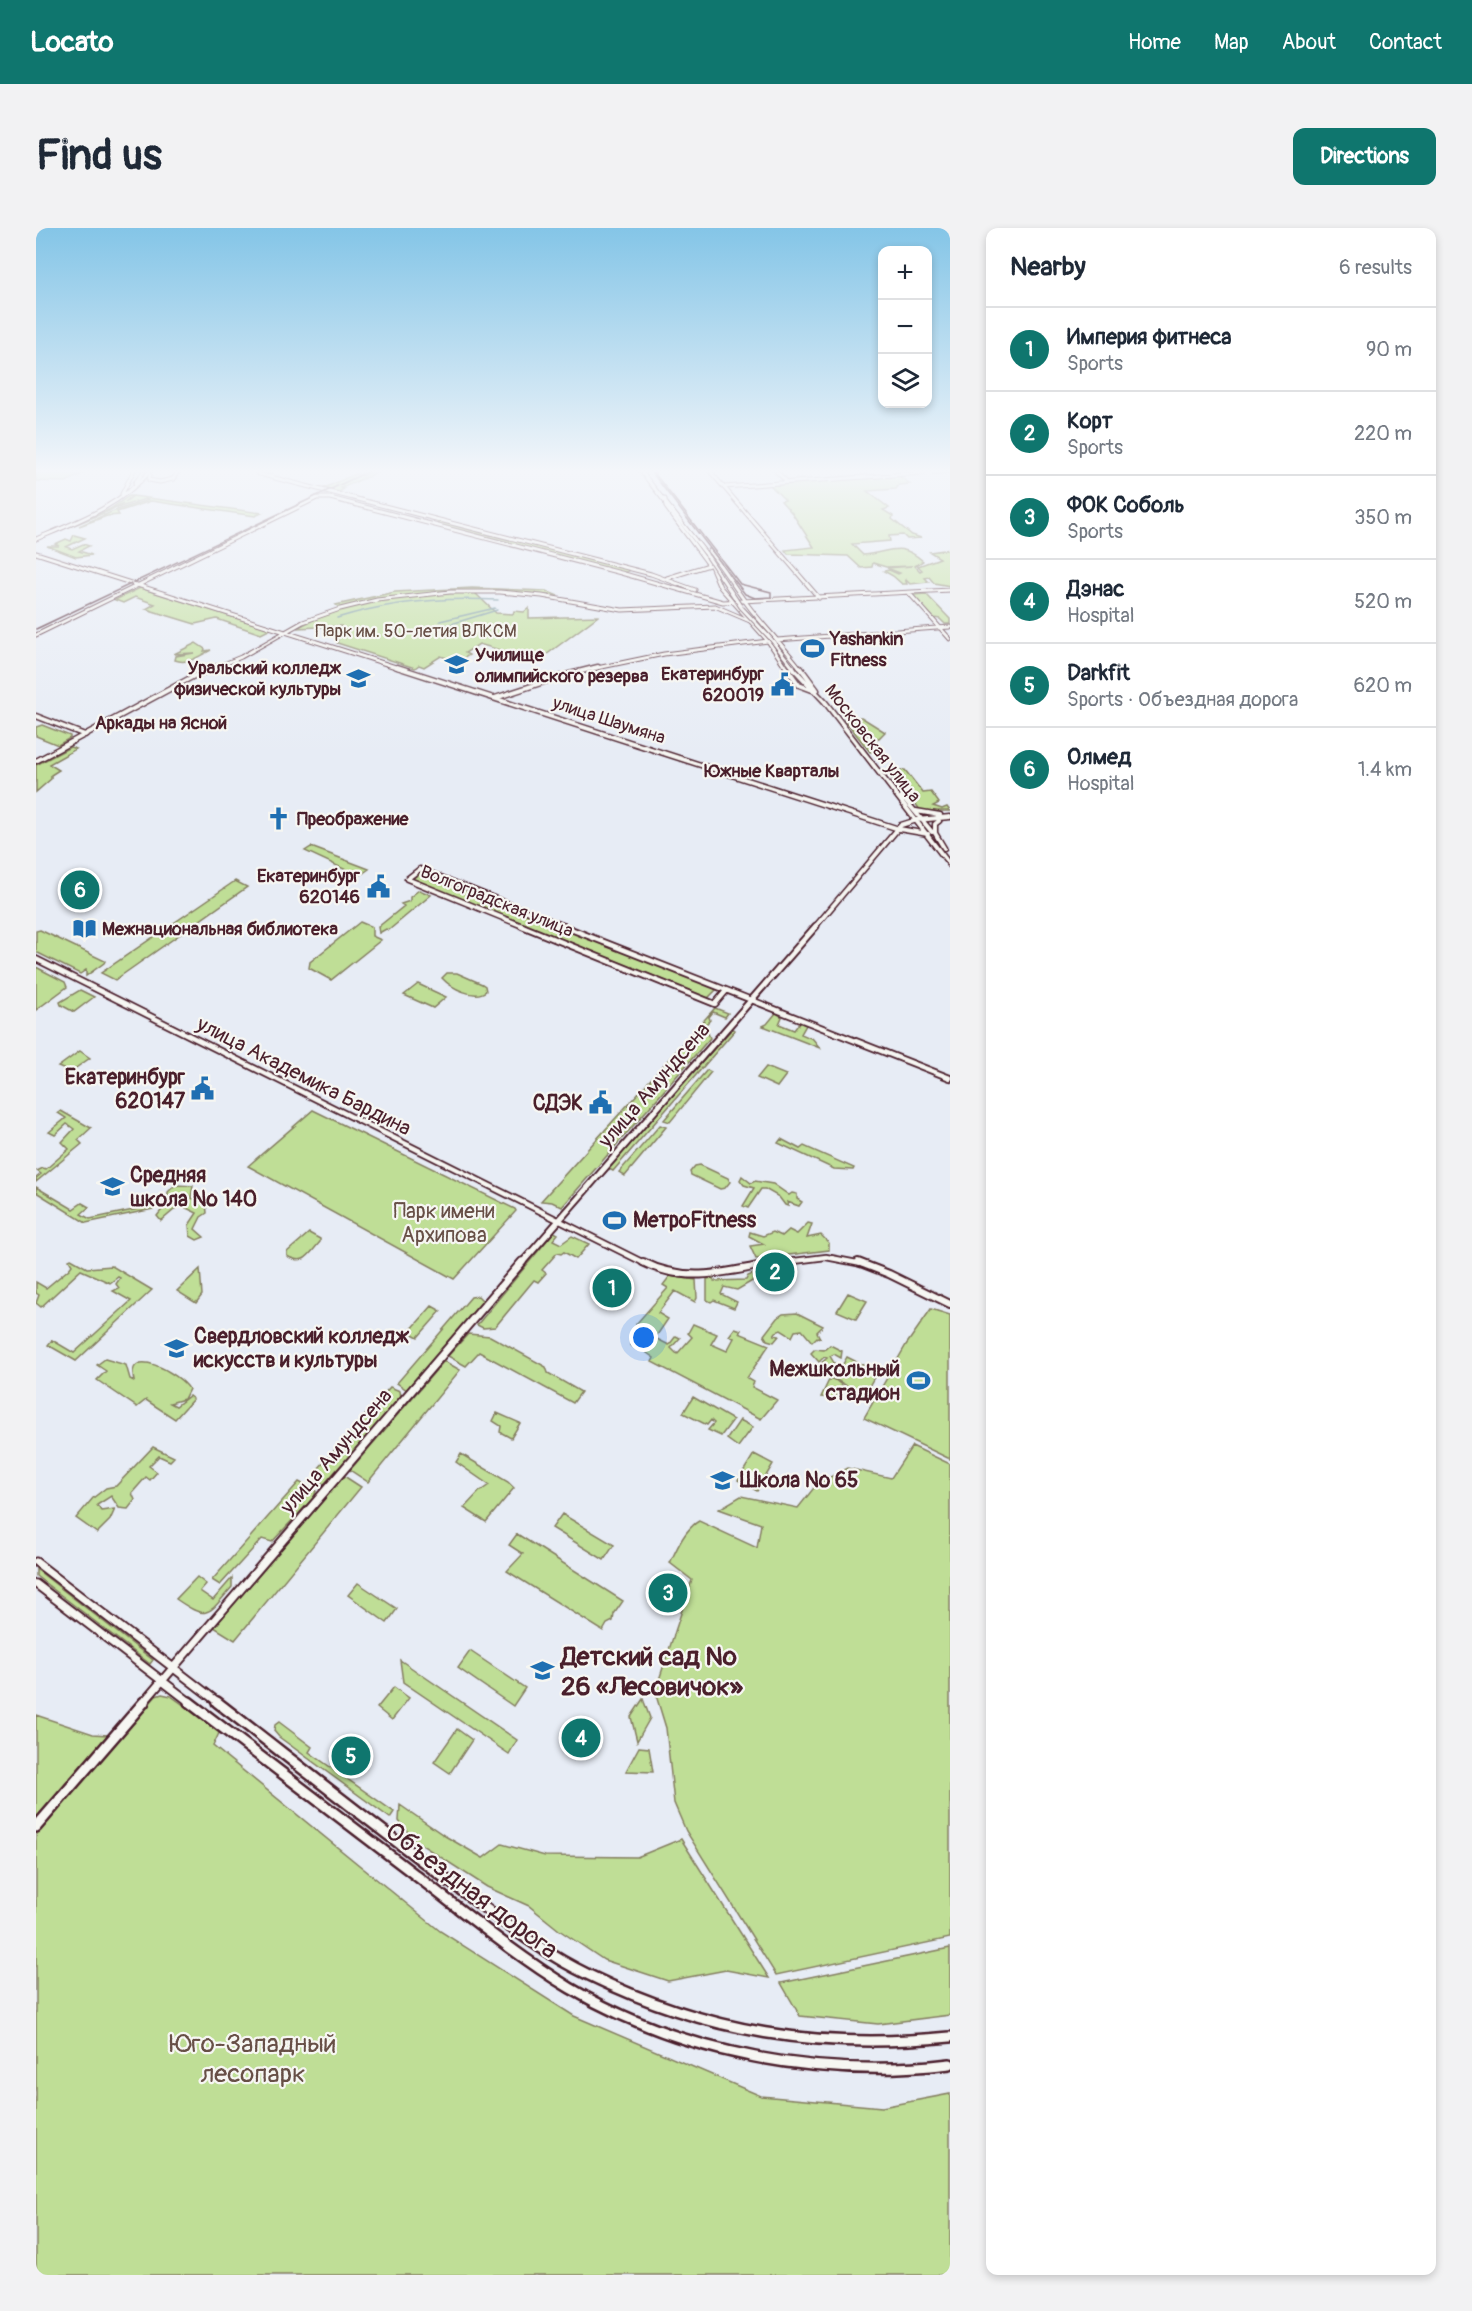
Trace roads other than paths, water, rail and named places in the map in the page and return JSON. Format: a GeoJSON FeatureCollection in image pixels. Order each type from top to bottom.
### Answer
{"type":"FeatureCollection","features":[{"type":"Feature","properties":{"kind":"main road"},"geometry":{"type":"LineString","coordinates":[[712,566],[716,582],[768,641],[799,685],[816,690]]}},
{"type":"Feature","properties":{"kind":"main road","name":"Московская улица"},"geometry":{"type":"LineString","coordinates":[[715,566],[741,607],[816,690],[944,848],[950,863]]}},
{"type":"Feature","properties":{"kind":"main road"},"geometry":{"type":"LineString","coordinates":[[718,566],[731,579],[745,603],[779,640],[816,690]]}},
{"type":"Feature","properties":{"kind":"main road"},"geometry":{"type":"LineString","coordinates":[[768,641],[950,627]]}},
{"type":"Feature","properties":{"kind":"main road","name":"Московская улица"},"geometry":{"type":"LineString","coordinates":[[816,690],[916,812],[928,834],[950,863]]}},
{"type":"Feature","properties":{"kind":"main road"},"geometry":{"type":"LineString","coordinates":[[916,812],[950,818]]}},
{"type":"Feature","properties":{"kind":"main road"},"geometry":{"type":"LineString","coordinates":[[903,823],[950,818]]}},
{"type":"Feature","properties":{"kind":"main road"},"geometry":{"type":"LineString","coordinates":[[899,829],[921,821],[939,821],[950,818]]}},
{"type":"Feature","properties":{"kind":"main road"},"geometry":{"type":"LineString","coordinates":[[939,821],[935,824],[935,833],[944,848]]}},
{"type":"Feature","properties":{"kind":"main road","name":"улица Амундсена"},"geometry":{"type":"LineString","coordinates":[[36,1827],[903,823]]}},
{"type":"Feature","properties":{"kind":"main road"},"geometry":{"type":"LineString","coordinates":[[899,829],[928,834]]}},
{"type":"Feature","properties":{"kind":"main road","name":"Объездная дорога"},"geometry":{"type":"LineString","coordinates":[[36,1563],[460,1890],[553,1955],[587,1974],[670,2010],[751,2033],[855,2044],[894,2043],[950,2037]]}},
{"type":"Feature","properties":{"kind":"main road","name":"Объездная дорога"},"geometry":{"type":"LineString","coordinates":[[36,1584],[518,1953],[588,1998],[701,2044],[747,2055],[806,2065],[863,2070],[931,2068],[950,2064]]}},
{"type":"Feature","properties":{"kind":"street","name":"улица Шаумяна"},"geometry":{"type":"LineString","coordinates":[[75,566],[899,829]]}},
{"type":"Feature","properties":{"kind":"street"},"geometry":{"type":"LineString","coordinates":[[136,585],[136,581],[169,566]]}},
{"type":"Feature","properties":{"kind":"street"},"geometry":{"type":"LineString","coordinates":[[36,633],[176,566]]}},
{"type":"Feature","properties":{"kind":"street"},"geometry":{"type":"LineString","coordinates":[[592,566],[732,602],[745,603],[950,590]]}},
{"type":"Feature","properties":{"kind":"street"},"geometry":{"type":"LineString","coordinates":[[619,566],[664,578],[732,602]]}},
{"type":"Feature","properties":{"kind":"street"},"geometry":{"type":"LineString","coordinates":[[664,578],[709,566]]}},
{"type":"Feature","properties":{"kind":"street"},"geometry":{"type":"LineString","coordinates":[[791,566],[819,598]]}},
{"type":"Feature","properties":{"kind":"street"},"geometry":{"type":"LineString","coordinates":[[621,573],[628,573],[633,569]]}},
{"type":"Feature","properties":{"kind":"street"},"geometry":{"type":"LineString","coordinates":[[643,579],[651,574]]}},
{"type":"Feature","properties":{"kind":"street"},"geometry":{"type":"LineString","coordinates":[[36,633],[136,585]]}},
{"type":"Feature","properties":{"kind":"street"},"geometry":{"type":"LineString","coordinates":[[36,762],[194,676],[241,657],[313,618],[349,606],[450,592],[522,594],[622,610],[712,605],[750,621]]}},
{"type":"Feature","properties":{"kind":"street"},"geometry":{"type":"LineString","coordinates":[[909,593],[950,639]]}},
{"type":"Feature","properties":{"kind":"street"},"geometry":{"type":"LineString","coordinates":[[730,613],[740,615],[741,612]]}},
{"type":"Feature","properties":{"kind":"street"},"geometry":{"type":"LineString","coordinates":[[495,698],[605,664],[675,652],[768,641]]}},
{"type":"Feature","properties":{"kind":"street"},"geometry":{"type":"LineString","coordinates":[[36,716],[85,735]]}},
{"type":"Feature","properties":{"kind":"street"},"geometry":{"type":"LineString","coordinates":[[882,822],[903,823]]}},
{"type":"Feature","properties":{"kind":"street","name":"Волгоградская улица"},"geometry":{"type":"LineString","coordinates":[[407,879],[420,869],[726,992],[752,1000],[950,1078]]}},
{"type":"Feature","properties":{"kind":"street","name":"Волгоградская улица"},"geometry":{"type":"LineString","coordinates":[[407,879],[715,1004],[726,992]]}},
{"type":"Feature","properties":{"kind":"street","name":"улица Академика Бардина"},"geometry":{"type":"LineString","coordinates":[[36,959],[646,1265],[669,1273],[703,1275],[834,1257],[874,1269],[950,1304]]}},
{"type":"Feature","properties":{"kind":"waterway"},"geometry":{"type":"LineString","coordinates":[[337,618],[397,604],[457,599],[498,600]]}},
{"type":"Feature","properties":{"kind":"waterway"},"geometry":{"type":"LineString","coordinates":[[440,621],[495,608]]}},
{"type":"Feature","properties":{"kind":"waterway"},"geometry":{"type":"LineString","coordinates":[[435,629],[497,610]]}},
{"type":"Feature","properties":{"kind":"tram line"},"geometry":{"type":"LineString","coordinates":[[36,629],[170,566]]}},
{"type":"Feature","properties":{"kind":"tram line"},"geometry":{"type":"LineString","coordinates":[[723,566],[745,594],[755,598],[771,597],[771,592],[740,584],[726,566]]}},
{"type":"Feature","properties":{"kind":"place","name":"Yashankin Fitness"},"geometry":{"type":"Point","coordinates":[812,649]}},
{"type":"Feature","properties":{"kind":"place","name":"Училище олимпийского резерва"},"geometry":{"type":"Point","coordinates":[457,665]}},
{"type":"Feature","properties":{"kind":"place","name":"Уральский колледж физической культуры"},"geometry":{"type":"Point","coordinates":[359,678]}},
{"type":"Feature","properties":{"kind":"place","name":"Екатеринбург 620019"},"geometry":{"type":"Point","coordinates":[782,684]}},
{"type":"Feature","properties":{"kind":"place","name":"Преображение"},"geometry":{"type":"Point","coordinates":[279,819]}},
{"type":"Feature","properties":{"kind":"place","name":"Екатеринбург 620146"},"geometry":{"type":"Point","coordinates":[378,886]}},
{"type":"Feature","properties":{"kind":"place","name":"Олмед"},"geometry":{"type":"Point","coordinates":[80,890]}},
{"type":"Feature","properties":{"kind":"place","name":"Межнациональная библиотека"},"geometry":{"type":"Point","coordinates":[84,929]}},
{"type":"Feature","properties":{"kind":"place","name":"Екатеринбург 620147"},"geometry":{"type":"Point","coordinates":[203,1089]}},
{"type":"Feature","properties":{"kind":"place","name":"СДЭК"},"geometry":{"type":"Point","coordinates":[601,1103]}},
{"type":"Feature","properties":{"kind":"place","name":"Средняя школа № 140"},"geometry":{"type":"Point","coordinates":[112,1187]}},
{"type":"Feature","properties":{"kind":"place","name":"МетроFitness"},"geometry":{"type":"Point","coordinates":[615,1220]}},
{"type":"Feature","properties":{"kind":"place","name":"Корт"},"geometry":{"type":"Point","coordinates":[775,1272]}},
{"type":"Feature","properties":{"kind":"place","name":"Империя фитнеса"},"geometry":{"type":"Point","coordinates":[612,1288]}},
{"type":"Feature","properties":{"kind":"place","name":"Свердловский колледж искусств и культуры"},"geometry":{"type":"Point","coordinates":[176,1348]}},
{"type":"Feature","properties":{"kind":"place","name":"Межшкольный стадион"},"geometry":{"type":"Point","coordinates":[918,1381]}},
{"type":"Feature","properties":{"kind":"place","name":"Школа № 65"},"geometry":{"type":"Point","coordinates":[722,1480]}},
{"type":"Feature","properties":{"kind":"place","name":"ФОК Соболь"},"geometry":{"type":"Point","coordinates":[668,1593]}},
{"type":"Feature","properties":{"kind":"place","name":"Детский сад № 26 «Лесовичок»"},"geometry":{"type":"Point","coordinates":[543,1671]}},
{"type":"Feature","properties":{"kind":"place","name":"Дэнас"},"geometry":{"type":"Point","coordinates":[581,1738]}},
{"type":"Feature","properties":{"kind":"place","name":"Darkfit"},"geometry":{"type":"Point","coordinates":[351,1756]}},
{"type":"Feature","properties":{"kind":"district","name":"Аркады на Ясной"},"geometry":{"type":"Point","coordinates":[161,723]}},
{"type":"Feature","properties":{"kind":"district","name":"Южные Кварталы"},"geometry":{"type":"Point","coordinates":[772,771]}},
{"type":"Feature","properties":{"kind":"park label","name":"Парк им. 50-летия ВЛКСМ"},"geometry":{"type":"Point","coordinates":[416,631]}},
{"type":"Feature","properties":{"kind":"park label","name":"Парк имени Архипова"},"geometry":{"type":"Point","coordinates":[444,1223]}},
{"type":"Feature","properties":{"kind":"park label","name":"Юго-Западный лесопарк"},"geometry":{"type":"Point","coordinates":[253,2058]}}]}
